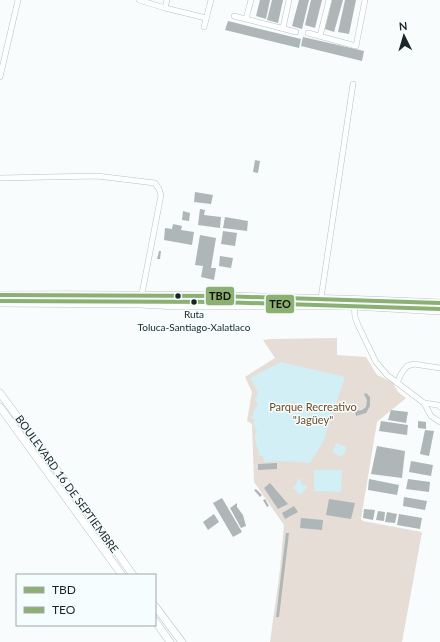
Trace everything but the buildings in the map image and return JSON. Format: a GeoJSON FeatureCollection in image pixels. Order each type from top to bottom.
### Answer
{"type":"FeatureCollection","features":[{"type":"Feature","properties":{"kind":"main road"},"geometry":{"type":"LineString","coordinates":[[0,295],[141,294],[321,298],[354,303],[440,311]]}},
{"type":"Feature","properties":{"kind":"main road"},"geometry":{"type":"LineString","coordinates":[[0,303],[140,304],[177,306],[440,303]]}},
{"type":"Feature","properties":{"kind":"main road","name":"BOULEVARD 16 DE SEPTIEMBRE"},"geometry":{"type":"LineString","coordinates":[[0,393],[132,574]]}},
{"type":"Feature","properties":{"kind":"main road","name":"BOULEVARD 16 DE SEPTIEMBRE"},"geometry":{"type":"LineString","coordinates":[[0,407],[121,574]]}},
{"type":"Feature","properties":{"kind":"main road"},"geometry":{"type":"LineString","coordinates":[[49,475],[56,470]]}},
{"type":"Feature","properties":{"kind":"main road"},"geometry":{"type":"LineString","coordinates":[[156,607],[182,642]]}},
{"type":"Feature","properties":{"kind":"main road"},"geometry":{"type":"LineString","coordinates":[[156,622],[170,642]]}},
{"type":"Feature","properties":{"kind":"street"},"geometry":{"type":"LineString","coordinates":[[0,77],[3,50],[18,0]]}},
{"type":"Feature","properties":{"kind":"street"},"geometry":{"type":"LineString","coordinates":[[139,0],[206,18]]}},
{"type":"Feature","properties":{"kind":"street"},"geometry":{"type":"LineString","coordinates":[[165,8],[167,0]]}},
{"type":"Feature","properties":{"kind":"street"},"geometry":{"type":"LineString","coordinates":[[204,27],[211,0]]}},
{"type":"Feature","properties":{"kind":"street"},"geometry":{"type":"LineString","coordinates":[[246,19],[250,0]]}},
{"type":"Feature","properties":{"kind":"street"},"geometry":{"type":"LineString","coordinates":[[283,28],[289,0]]}},
{"type":"Feature","properties":{"kind":"street"},"geometry":{"type":"LineString","coordinates":[[320,36],[329,0]]}},
{"type":"Feature","properties":{"kind":"street"},"geometry":{"type":"LineString","coordinates":[[308,33],[356,46],[365,0]]}},
{"type":"Feature","properties":{"kind":"street"},"geometry":{"type":"LineString","coordinates":[[234,16],[296,32]]}},
{"type":"Feature","properties":{"kind":"street"},"geometry":{"type":"LineString","coordinates":[[321,298],[353,84]]}},
{"type":"Feature","properties":{"kind":"street"},"geometry":{"type":"LineString","coordinates":[[0,178],[97,176],[155,183],[162,195],[140,304]]}},
{"type":"Feature","properties":{"kind":"street"},"geometry":{"type":"LineString","coordinates":[[354,303],[358,325],[376,362],[387,375],[424,403],[431,416],[440,422]]}},
{"type":"Feature","properties":{"kind":"street"},"geometry":{"type":"LineString","coordinates":[[397,383],[407,366],[414,364],[440,368]]}},
{"type":"Feature","properties":{"kind":"street"},"geometry":{"type":"LineString","coordinates":[[424,403],[438,405],[440,407]]}},
{"type":"Feature","properties":{"kind":"green space","name":"Parque Recreativo \"Jagüey\""},"geometry":{"type":"Polygon","coordinates":[[[337,338],[337,355],[366,357],[377,375],[392,382],[398,392],[406,398],[377,422],[361,519],[363,521],[422,532],[402,642],[270,642],[280,570],[284,525],[254,482],[252,424],[247,421],[252,392],[245,377],[275,358],[263,340],[337,338]]]}},
{"type":"Feature","properties":{"kind":"water"},"geometry":{"type":"Polygon","coordinates":[[[281,362],[345,377],[323,442],[310,463],[284,461],[264,462],[262,455],[259,456],[255,438],[257,431],[253,425],[255,420],[252,418],[254,410],[258,405],[255,400],[258,392],[250,378],[281,362]],[[294,401],[283,406],[283,410],[288,414],[295,412],[296,406],[294,401]]]}},
{"type":"Feature","properties":{"kind":"water"},"geometry":{"type":"Polygon","coordinates":[[[336,443],[347,447],[342,457],[332,452],[336,443]]]}},
{"type":"Feature","properties":{"kind":"water"},"geometry":{"type":"Polygon","coordinates":[[[314,470],[342,470],[341,492],[314,491],[314,470]]]}},
{"type":"Feature","properties":{"kind":"water"},"geometry":{"type":"Polygon","coordinates":[[[298,479],[300,479],[302,484],[308,487],[299,495],[296,490],[292,488],[296,485],[298,479]]]}},
{"type":"Feature","properties":{"kind":"transit line","name":"TBD"},"geometry":{"type":"LineString","coordinates":[[0,295],[220,296],[440,303]]}},
{"type":"Feature","properties":{"kind":"transit line","name":"TEO"},"geometry":{"type":"LineString","coordinates":[[0,301],[220,302],[440,309]]}},
{"type":"Feature","properties":{"kind":"place","name":"Ruta Toluca-Santiago-Xalatlaco"},"geometry":{"type":"Point","coordinates":[194,302]}}]}
